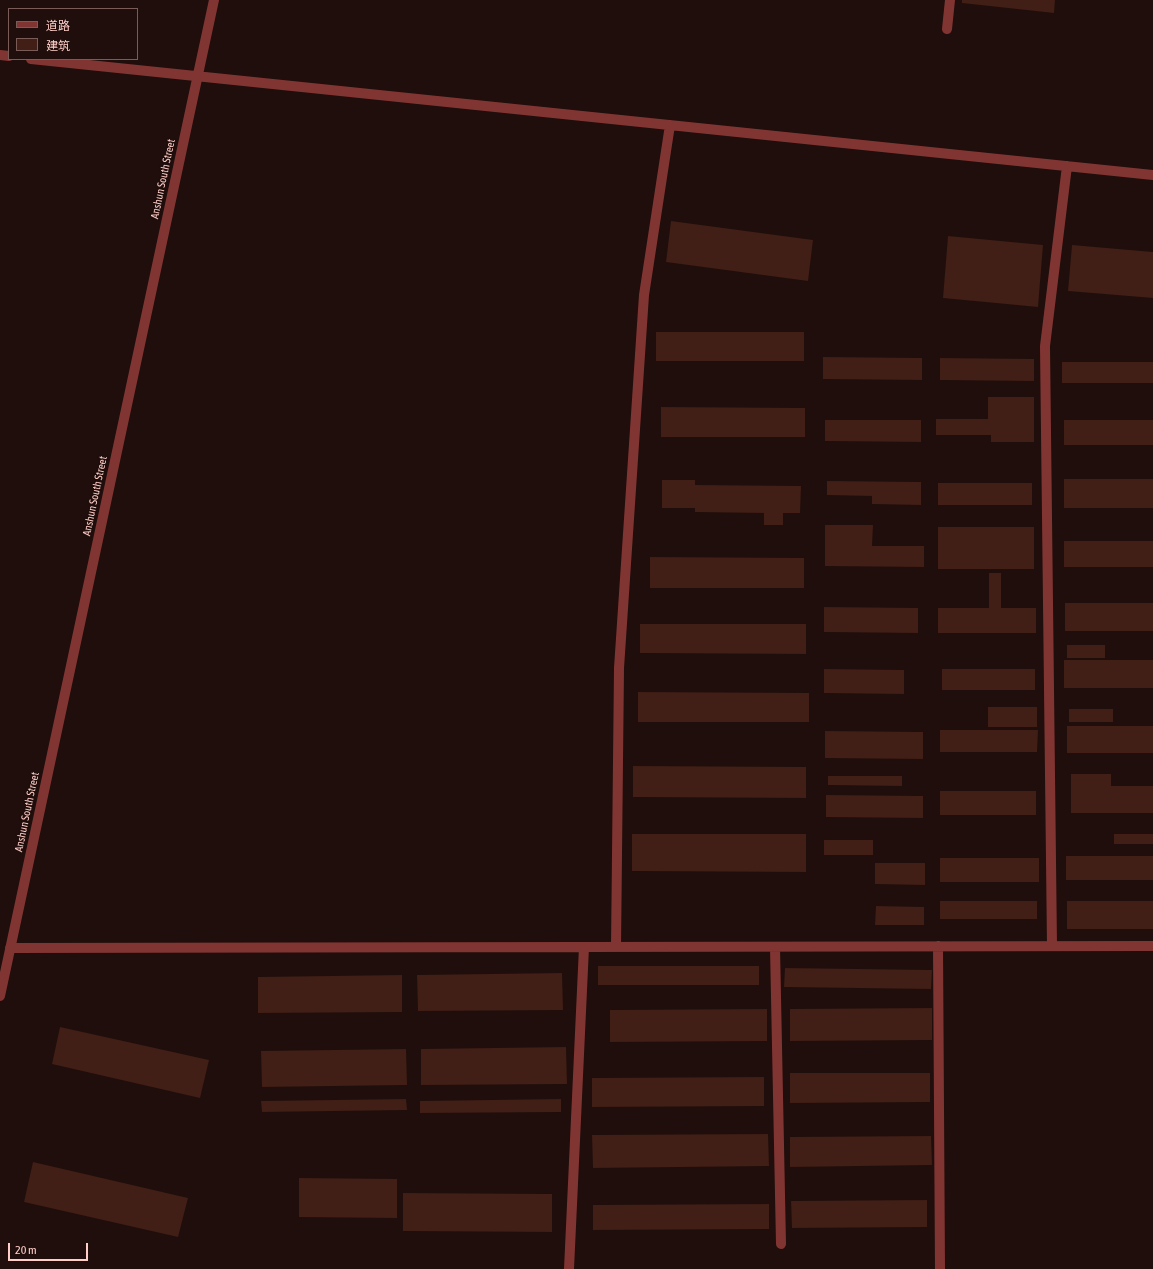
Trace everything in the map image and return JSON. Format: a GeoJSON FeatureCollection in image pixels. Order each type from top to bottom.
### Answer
{"type":"FeatureCollection","features":[{"type":"Feature","properties":{"kind":"street","name":"Anshun South Street"},"geometry":{"type":"LineString","coordinates":[[0,996],[214,0]]}},
{"type":"Feature","properties":{"kind":"street"},"geometry":{"type":"LineString","coordinates":[[947,29],[950,0]]}},
{"type":"Feature","properties":{"kind":"street"},"geometry":{"type":"LineString","coordinates":[[41,60],[1153,175]]}},
{"type":"Feature","properties":{"kind":"street"},"geometry":{"type":"LineString","coordinates":[[616,947],[618,668],[644,295],[670,125]]}},
{"type":"Feature","properties":{"kind":"street"},"geometry":{"type":"LineString","coordinates":[[1052,946],[1045,346],[1067,166]]}},
{"type":"Feature","properties":{"kind":"street"},"geometry":{"type":"LineString","coordinates":[[938,946],[940,1269]]}},
{"type":"Feature","properties":{"kind":"street"},"geometry":{"type":"LineString","coordinates":[[10,948],[1153,946]]}},
{"type":"Feature","properties":{"kind":"street"},"geometry":{"type":"LineString","coordinates":[[569,1269],[584,947]]}},
{"type":"Feature","properties":{"kind":"street"},"geometry":{"type":"LineString","coordinates":[[775,947],[781,1244]]}},
{"type":"Feature","properties":{"kind":"building"},"geometry":{"type":"Polygon","coordinates":[[[962,0],[1055,0],[1054,13],[962,3],[962,0]]]}},
{"type":"Feature","properties":{"kind":"building"},"geometry":{"type":"Polygon","coordinates":[[[671,221],[813,240],[808,281],[666,262],[671,221]]]}},
{"type":"Feature","properties":{"kind":"building"},"geometry":{"type":"Polygon","coordinates":[[[948,236],[1043,245],[1038,307],[943,298],[948,236]]]}},
{"type":"Feature","properties":{"kind":"building"},"geometry":{"type":"Polygon","coordinates":[[[1072,245],[1153,252],[1153,298],[1068,291],[1072,245]]]}},
{"type":"Feature","properties":{"kind":"building"},"geometry":{"type":"Polygon","coordinates":[[[656,332],[804,332],[804,361],[656,361],[656,332]]]}},
{"type":"Feature","properties":{"kind":"building"},"geometry":{"type":"Polygon","coordinates":[[[823,357],[922,358],[922,380],[823,379],[823,357]]]}},
{"type":"Feature","properties":{"kind":"building"},"geometry":{"type":"Polygon","coordinates":[[[940,358],[1034,359],[1034,381],[940,380],[940,358]]]}},
{"type":"Feature","properties":{"kind":"building"},"geometry":{"type":"Polygon","coordinates":[[[1062,362],[1153,362],[1153,383],[1062,383],[1062,362]]]}},
{"type":"Feature","properties":{"kind":"building"},"geometry":{"type":"Polygon","coordinates":[[[988,397],[1034,397],[1034,442],[991,442],[991,435],[936,435],[936,419],[988,419],[988,397]]]}},
{"type":"Feature","properties":{"kind":"building"},"geometry":{"type":"Polygon","coordinates":[[[661,407],[805,408],[805,437],[661,437],[661,407]]]}},
{"type":"Feature","properties":{"kind":"building"},"geometry":{"type":"Polygon","coordinates":[[[825,420],[921,420],[921,442],[825,441],[825,420]]]}},
{"type":"Feature","properties":{"kind":"building"},"geometry":{"type":"Polygon","coordinates":[[[1064,420],[1153,420],[1153,445],[1064,445],[1064,420]]]}},
{"type":"Feature","properties":{"kind":"building"},"geometry":{"type":"Polygon","coordinates":[[[1064,479],[1153,479],[1153,508],[1064,508],[1064,479]]]}},
{"type":"Feature","properties":{"kind":"building"},"geometry":{"type":"Polygon","coordinates":[[[662,480],[695,480],[695,485],[801,486],[800,513],[783,513],[783,525],[764,525],[764,513],[695,512],[695,508],[662,508],[662,480]]]}},
{"type":"Feature","properties":{"kind":"building"},"geometry":{"type":"Polygon","coordinates":[[[827,481],[921,482],[921,505],[872,504],[872,496],[827,495],[827,481]]]}},
{"type":"Feature","properties":{"kind":"building"},"geometry":{"type":"Polygon","coordinates":[[[938,483],[1032,483],[1032,505],[938,505],[938,483]]]}},
{"type":"Feature","properties":{"kind":"building"},"geometry":{"type":"Polygon","coordinates":[[[825,525],[873,525],[872,546],[924,546],[924,567],[825,566],[825,525]]]}},
{"type":"Feature","properties":{"kind":"building"},"geometry":{"type":"Polygon","coordinates":[[[938,527],[1034,527],[1034,569],[938,569],[938,527]]]}},
{"type":"Feature","properties":{"kind":"building"},"geometry":{"type":"Polygon","coordinates":[[[1064,541],[1153,541],[1153,567],[1064,567],[1064,541]]]}},
{"type":"Feature","properties":{"kind":"building"},"geometry":{"type":"Polygon","coordinates":[[[650,557],[804,558],[804,588],[650,588],[650,557]]]}},
{"type":"Feature","properties":{"kind":"building"},"geometry":{"type":"Polygon","coordinates":[[[989,573],[1001,573],[1001,608],[1036,608],[1036,633],[938,633],[938,608],[989,608],[989,573]]]}},
{"type":"Feature","properties":{"kind":"building"},"geometry":{"type":"Polygon","coordinates":[[[1065,603],[1153,603],[1153,631],[1065,631],[1065,603]]]}},
{"type":"Feature","properties":{"kind":"building"},"geometry":{"type":"Polygon","coordinates":[[[824,607],[918,608],[918,633],[824,632],[824,607]]]}},
{"type":"Feature","properties":{"kind":"building"},"geometry":{"type":"Polygon","coordinates":[[[640,624],[806,624],[806,654],[640,653],[640,624]]]}},
{"type":"Feature","properties":{"kind":"building"},"geometry":{"type":"Polygon","coordinates":[[[1067,645],[1105,645],[1105,658],[1067,658],[1067,645]]]}},
{"type":"Feature","properties":{"kind":"building"},"geometry":{"type":"Polygon","coordinates":[[[1064,660],[1153,660],[1153,688],[1064,688],[1064,660]]]}},
{"type":"Feature","properties":{"kind":"building"},"geometry":{"type":"Polygon","coordinates":[[[824,669],[904,670],[904,694],[824,693],[824,669]]]}},
{"type":"Feature","properties":{"kind":"building"},"geometry":{"type":"Polygon","coordinates":[[[942,669],[1035,669],[1035,690],[942,690],[942,669]]]}},
{"type":"Feature","properties":{"kind":"building"},"geometry":{"type":"Polygon","coordinates":[[[638,692],[809,693],[809,722],[638,722],[638,692]]]}},
{"type":"Feature","properties":{"kind":"building"},"geometry":{"type":"Polygon","coordinates":[[[988,707],[1037,707],[1037,727],[988,727],[988,707]]]}},
{"type":"Feature","properties":{"kind":"building"},"geometry":{"type":"Polygon","coordinates":[[[1069,709],[1113,709],[1113,722],[1069,722],[1069,709]]]}},
{"type":"Feature","properties":{"kind":"building"},"geometry":{"type":"Polygon","coordinates":[[[1067,726],[1153,726],[1153,753],[1067,753],[1067,726]]]}},
{"type":"Feature","properties":{"kind":"building"},"geometry":{"type":"Polygon","coordinates":[[[940,730],[1038,730],[1037,752],[940,752],[940,730]]]}},
{"type":"Feature","properties":{"kind":"building"},"geometry":{"type":"Polygon","coordinates":[[[825,731],[923,732],[923,759],[825,758],[825,731]]]}},
{"type":"Feature","properties":{"kind":"building"},"geometry":{"type":"Polygon","coordinates":[[[633,766],[806,767],[806,798],[633,797],[633,766]]]}},
{"type":"Feature","properties":{"kind":"building"},"geometry":{"type":"Polygon","coordinates":[[[1071,774],[1111,774],[1111,786],[1153,786],[1153,813],[1071,813],[1071,774]]]}},
{"type":"Feature","properties":{"kind":"building"},"geometry":{"type":"Polygon","coordinates":[[[828,776],[902,776],[902,786],[828,785],[828,776]]]}},
{"type":"Feature","properties":{"kind":"building"},"geometry":{"type":"Polygon","coordinates":[[[940,791],[1036,791],[1036,815],[940,815],[940,791]]]}},
{"type":"Feature","properties":{"kind":"building"},"geometry":{"type":"Polygon","coordinates":[[[826,795],[923,796],[923,818],[826,817],[826,795]]]}},
{"type":"Feature","properties":{"kind":"building"},"geometry":{"type":"Polygon","coordinates":[[[632,834],[806,834],[806,872],[632,871],[632,834]]]}},
{"type":"Feature","properties":{"kind":"building"},"geometry":{"type":"Polygon","coordinates":[[[1114,834],[1153,834],[1153,844],[1114,844],[1114,834]]]}},
{"type":"Feature","properties":{"kind":"building"},"geometry":{"type":"Polygon","coordinates":[[[824,840],[873,840],[873,855],[824,855],[824,840]]]}},
{"type":"Feature","properties":{"kind":"building"},"geometry":{"type":"Polygon","coordinates":[[[1066,856],[1153,856],[1153,880],[1066,880],[1066,856]]]}},
{"type":"Feature","properties":{"kind":"building"},"geometry":{"type":"Polygon","coordinates":[[[940,858],[1039,858],[1039,882],[940,882],[940,858]]]}},
{"type":"Feature","properties":{"kind":"building"},"geometry":{"type":"Polygon","coordinates":[[[875,863],[925,863],[925,885],[875,884],[875,863]]]}},
{"type":"Feature","properties":{"kind":"building"},"geometry":{"type":"Polygon","coordinates":[[[940,901],[1037,901],[1037,919],[940,919],[940,901]]]}},
{"type":"Feature","properties":{"kind":"building"},"geometry":{"type":"Polygon","coordinates":[[[1067,901],[1153,901],[1153,929],[1067,929],[1067,901]]]}},
{"type":"Feature","properties":{"kind":"building"},"geometry":{"type":"Polygon","coordinates":[[[876,906],[924,907],[924,925],[875,925],[876,906]]]}},
{"type":"Feature","properties":{"kind":"building"},"geometry":{"type":"Polygon","coordinates":[[[598,966],[759,966],[759,985],[598,985],[598,966]]]}},
{"type":"Feature","properties":{"kind":"building"},"geometry":{"type":"Polygon","coordinates":[[[785,968],[932,970],[931,989],[784,987],[785,968]]]}},
{"type":"Feature","properties":{"kind":"building"},"geometry":{"type":"Polygon","coordinates":[[[562,973],[563,1010],[418,1011],[417,975],[562,973]]]}},
{"type":"Feature","properties":{"kind":"building"},"geometry":{"type":"Polygon","coordinates":[[[402,975],[402,1012],[258,1013],[258,977],[402,975]]]}},
{"type":"Feature","properties":{"kind":"building"},"geometry":{"type":"Polygon","coordinates":[[[932,1008],[932,1040],[790,1041],[790,1009],[932,1008]]]}},
{"type":"Feature","properties":{"kind":"building"},"geometry":{"type":"Polygon","coordinates":[[[767,1009],[767,1041],[610,1042],[610,1010],[767,1009]]]}},
{"type":"Feature","properties":{"kind":"building"},"geometry":{"type":"Polygon","coordinates":[[[60,1027],[209,1060],[200,1098],[52,1064],[60,1027]]]}},
{"type":"Feature","properties":{"kind":"building"},"geometry":{"type":"Polygon","coordinates":[[[566,1047],[567,1084],[421,1085],[421,1049],[566,1047]]]}},
{"type":"Feature","properties":{"kind":"building"},"geometry":{"type":"Polygon","coordinates":[[[406,1049],[407,1085],[262,1087],[261,1051],[406,1049]]]}},
{"type":"Feature","properties":{"kind":"building"},"geometry":{"type":"Polygon","coordinates":[[[790,1073],[930,1073],[930,1102],[790,1103],[790,1073]]]}},
{"type":"Feature","properties":{"kind":"building"},"geometry":{"type":"Polygon","coordinates":[[[764,1077],[764,1106],[592,1107],[592,1078],[764,1077]]]}},
{"type":"Feature","properties":{"kind":"building"},"geometry":{"type":"Polygon","coordinates":[[[406,1099],[407,1110],[262,1112],[261,1101],[406,1099]]]}},
{"type":"Feature","properties":{"kind":"building"},"geometry":{"type":"Polygon","coordinates":[[[561,1099],[561,1112],[420,1113],[420,1101],[561,1099]]]}},
{"type":"Feature","properties":{"kind":"building"},"geometry":{"type":"Polygon","coordinates":[[[768,1134],[769,1166],[593,1168],[592,1135],[768,1134]]]}},
{"type":"Feature","properties":{"kind":"building"},"geometry":{"type":"Polygon","coordinates":[[[931,1136],[932,1165],[790,1167],[790,1137],[931,1136]]]}},
{"type":"Feature","properties":{"kind":"building"},"geometry":{"type":"Polygon","coordinates":[[[33,1162],[188,1198],[178,1237],[24,1202],[33,1162]]]}},
{"type":"Feature","properties":{"kind":"building"},"geometry":{"type":"Polygon","coordinates":[[[299,1178],[397,1179],[397,1218],[299,1217],[299,1178]]]}},
{"type":"Feature","properties":{"kind":"building"},"geometry":{"type":"Polygon","coordinates":[[[403,1193],[552,1194],[552,1232],[403,1231],[403,1193]]]}},
{"type":"Feature","properties":{"kind":"building"},"geometry":{"type":"Polygon","coordinates":[[[927,1200],[927,1227],[792,1228],[791,1201],[927,1200]]]}},
{"type":"Feature","properties":{"kind":"building"},"geometry":{"type":"Polygon","coordinates":[[[769,1204],[769,1229],[593,1230],[593,1205],[769,1204]]]}}]}
